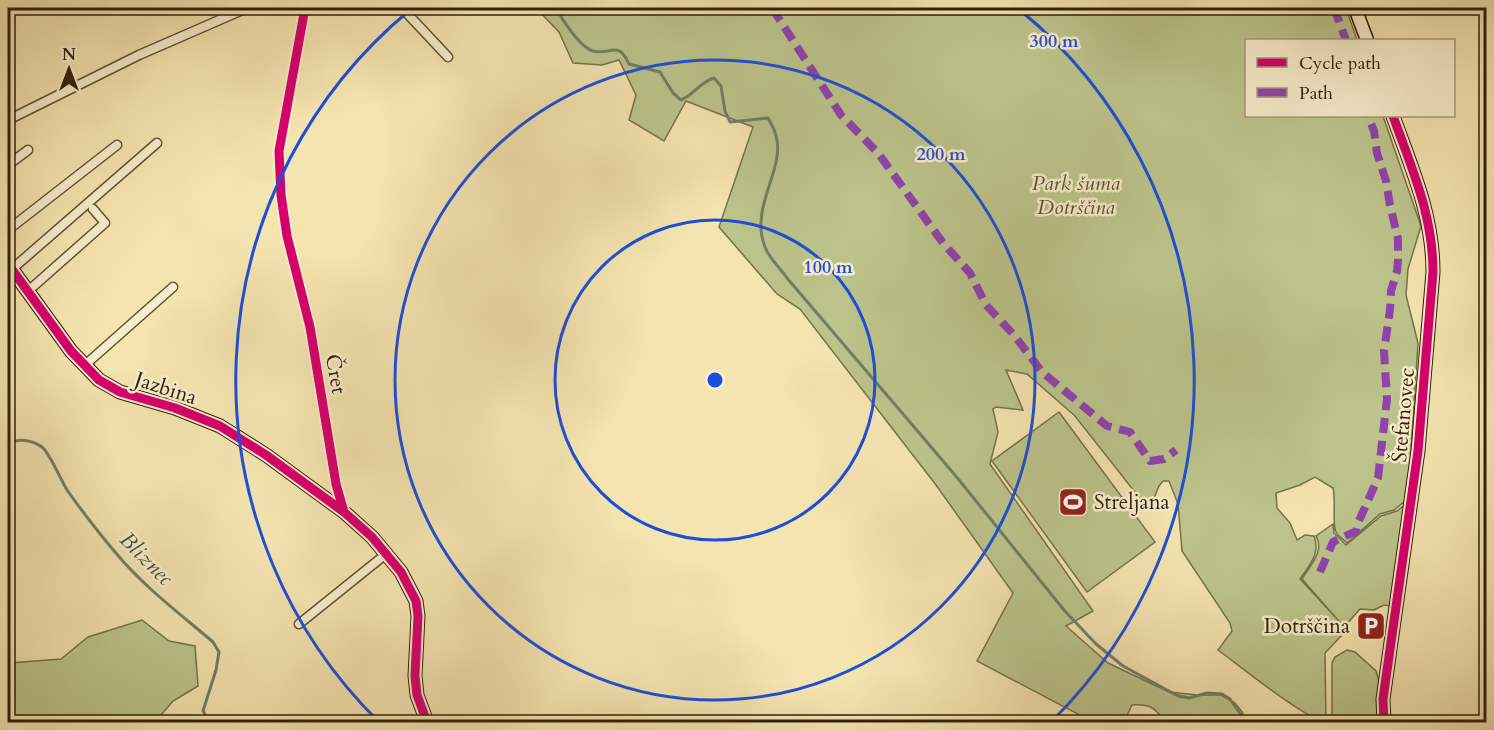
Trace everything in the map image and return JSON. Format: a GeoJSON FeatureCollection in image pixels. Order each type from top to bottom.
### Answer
{"type":"FeatureCollection","features":[{"type":"Feature","properties":{"kind":"street"},"geometry":{"type":"LineString","coordinates":[[8,9],[15,8]]}},
{"type":"Feature","properties":{"kind":"street"},"geometry":{"type":"LineString","coordinates":[[8,120],[139,55],[247,8]]}},
{"type":"Feature","properties":{"kind":"street","name":"Čret"},"geometry":{"type":"LineString","coordinates":[[305,8],[279,151],[281,195],[286,236],[310,327],[336,484],[344,512]]}},
{"type":"Feature","properties":{"kind":"street"},"geometry":{"type":"LineString","coordinates":[[402,8],[448,57]]}},
{"type":"Feature","properties":{"kind":"street"},"geometry":{"type":"LineString","coordinates":[[1355,8],[1367,39]]}},
{"type":"Feature","properties":{"kind":"street","name":"Štefanovec"},"geometry":{"type":"LineString","coordinates":[[1384,723],[1383,699],[1418,451],[1433,272],[1433,251],[1427,213],[1393,117]]}},
{"type":"Feature","properties":{"kind":"street"},"geometry":{"type":"LineString","coordinates":[[9,267],[157,143]]}},
{"type":"Feature","properties":{"kind":"street"},"geometry":{"type":"LineString","coordinates":[[8,230],[117,146]]}},
{"type":"Feature","properties":{"kind":"street"},"geometry":{"type":"LineString","coordinates":[[8,165],[28,150]]}},
{"type":"Feature","properties":{"kind":"street"},"geometry":{"type":"LineString","coordinates":[[27,292],[105,223],[93,209]]}},
{"type":"Feature","properties":{"kind":"street","name":"Jazbina"},"geometry":{"type":"LineString","coordinates":[[9,267],[71,351],[99,380],[120,392],[175,408],[220,426],[266,455],[344,512]]}},
{"type":"Feature","properties":{"kind":"street"},"geometry":{"type":"LineString","coordinates":[[85,365],[173,287]]}},
{"type":"Feature","properties":{"kind":"street"},"geometry":{"type":"LineString","coordinates":[[344,512],[372,537],[386,554],[400,572],[416,601],[418,616],[415,675],[417,695],[427,723]]}},
{"type":"Feature","properties":{"kind":"street"},"geometry":{"type":"LineString","coordinates":[[299,624],[386,554]]}},
{"type":"Feature","properties":{"kind":"green space","name":"Park šuma Dotrščina"},"geometry":{"type":"Polygon","coordinates":[[[536,8],[1346,8],[1357,39],[1245,39],[1245,117],[1383,117],[1421,226],[1408,269],[1406,295],[1418,343],[1410,464],[1405,501],[1394,510],[1380,514],[1347,543],[1335,529],[1333,488],[1315,477],[1276,493],[1277,508],[1290,523],[1297,540],[1305,535],[1314,536],[1315,554],[1300,579],[1337,619],[1343,634],[1325,653],[1326,722],[1304,713],[1289,703],[1218,650],[1232,631],[1230,623],[1182,551],[1178,504],[1169,481],[1163,481],[1159,486],[1149,510],[1075,416],[1027,374],[1006,370],[1023,410],[996,407],[993,409],[998,432],[990,464],[1093,611],[1066,626],[1108,663],[1169,692],[1221,695],[1235,703],[1243,713],[1231,722],[1164,722],[1151,708],[1132,705],[1122,722],[1093,722],[977,661],[1013,593],[936,485],[800,309],[777,294],[719,227],[753,127],[686,101],[664,141],[629,120],[636,95],[619,60],[602,65],[573,63],[559,32],[536,8]]]}},
{"type":"Feature","properties":{"kind":"green space","name":"Streljana"},"geometry":{"type":"Polygon","coordinates":[[[1059,412],[1155,542],[1087,592],[992,461],[1059,412]]]}},
{"type":"Feature","properties":{"kind":"green space"},"geometry":{"type":"Polygon","coordinates":[[[1410,501],[1390,606],[1384,605],[1374,610],[1360,609],[1344,627],[1302,579],[1318,553],[1316,536],[1333,524],[1334,533],[1346,545],[1381,516],[1397,511],[1410,501]]]}},
{"type":"Feature","properties":{"kind":"green space"},"geometry":{"type":"Polygon","coordinates":[[[142,620],[169,641],[195,646],[198,686],[173,701],[155,722],[8,722],[12,697],[10,663],[61,659],[88,637],[142,620]]]}},
{"type":"Feature","properties":{"kind":"green space"},"geometry":{"type":"Polygon","coordinates":[[[1347,650],[1355,652],[1376,671],[1379,681],[1377,722],[1332,722],[1332,663],[1335,657],[1347,650]]]}},
{"type":"Feature","properties":{"kind":"waterway"},"geometry":{"type":"LineString","coordinates":[[557,8],[572,32],[588,49],[600,52],[618,50],[629,64],[660,72],[673,93],[681,100],[714,78],[721,86],[725,111],[730,122],[768,118],[778,148],[761,217],[761,232],[765,247],[775,263],[955,475],[1064,610],[1096,644],[1123,666],[1178,696],[1189,698],[1207,693],[1222,694],[1230,699],[1246,722]]}},
{"type":"Feature","properties":{"kind":"waterway","name":"Bliznec"},"geometry":{"type":"LineString","coordinates":[[8,443],[25,440],[42,447],[67,490],[126,564],[162,599],[213,642],[219,652],[216,670],[203,711],[209,722]]}},
{"type":"Feature","properties":{"kind":"marked path"},"geometry":{"type":"LineString","coordinates":[[772,8],[841,115],[878,153],[943,243],[970,273],[986,305],[1014,335],[1042,372],[1107,426],[1130,432],[1150,461],[1164,459],[1176,450]]}},
{"type":"Feature","properties":{"kind":"marked path"},"geometry":{"type":"LineString","coordinates":[[1334,8],[1346,39]]}},
{"type":"Feature","properties":{"kind":"marked path"},"geometry":{"type":"LineString","coordinates":[[1320,572],[1333,542],[1356,531],[1378,478],[1387,399],[1384,351],[1391,291],[1397,271],[1398,239],[1386,181],[1377,153],[1374,131],[1368,117]]}},
{"type":"Feature","properties":{"kind":"cycle path"},"geometry":{"type":"LineString","coordinates":[[305,8],[279,151],[281,195],[287,236],[310,327],[336,484],[344,512]]}},
{"type":"Feature","properties":{"kind":"cycle path"},"geometry":{"type":"LineString","coordinates":[[1384,722],[1383,699],[1418,451],[1433,272],[1429,231],[1420,192],[1393,117]]}},
{"type":"Feature","properties":{"kind":"cycle path"},"geometry":{"type":"LineString","coordinates":[[8,264],[71,351],[99,380],[120,392],[175,408],[220,426],[266,455],[344,512],[372,537],[401,572],[416,601],[418,616],[415,676],[417,695],[427,722]]}},
{"type":"Feature","properties":{"kind":"place","name":"Streljana"},"geometry":{"type":"Point","coordinates":[1073,502]}},
{"type":"Feature","properties":{"kind":"place","name":"Dotrščina"},"geometry":{"type":"Point","coordinates":[1371,626]}}]}
